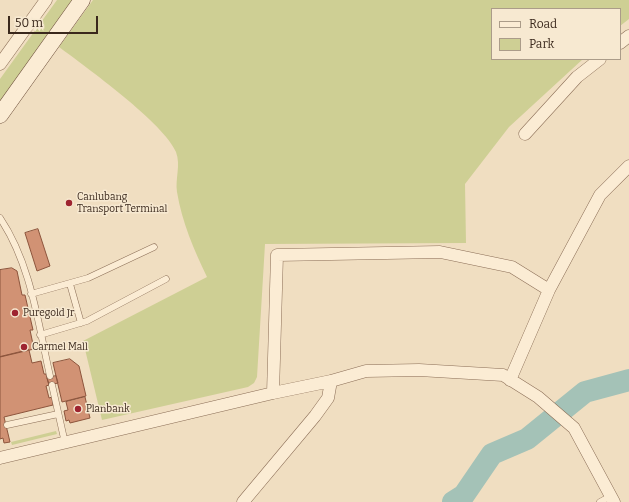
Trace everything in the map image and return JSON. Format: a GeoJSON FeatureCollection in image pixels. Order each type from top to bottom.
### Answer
{"type":"FeatureCollection","features":[{"type":"Feature","properties":{"kind":"street"},"geometry":{"type":"LineString","coordinates":[[0,64],[46,0]]}},
{"type":"Feature","properties":{"kind":"street"},"geometry":{"type":"LineString","coordinates":[[0,115],[82,0]]}},
{"type":"Feature","properties":{"kind":"street"},"geometry":{"type":"LineString","coordinates":[[621,42],[629,36]]}},
{"type":"Feature","properties":{"kind":"street"},"geometry":{"type":"LineString","coordinates":[[525,134],[577,77],[599,60]]}},
{"type":"Feature","properties":{"kind":"street"},"geometry":{"type":"LineString","coordinates":[[510,380],[549,290],[600,195],[629,166]]}},
{"type":"Feature","properties":{"kind":"street"},"geometry":{"type":"LineString","coordinates":[[272,393],[277,255],[440,252],[512,267],[549,290]]}},
{"type":"Feature","properties":{"kind":"street"},"geometry":{"type":"LineString","coordinates":[[0,458],[272,393],[331,382],[366,371],[419,370],[503,375],[538,397],[574,428],[612,499]]}},
{"type":"Feature","properties":{"kind":"street"},"geometry":{"type":"LineString","coordinates":[[243,502],[315,416],[328,398],[331,382]]}},
{"type":"Feature","properties":{"kind":"lane"},"geometry":{"type":"LineString","coordinates":[[0,218],[20,256],[31,294],[50,376]]}},
{"type":"Feature","properties":{"kind":"lane"},"geometry":{"type":"LineString","coordinates":[[31,294],[70,284],[101,273],[154,247]]}},
{"type":"Feature","properties":{"kind":"lane"},"geometry":{"type":"LineString","coordinates":[[40,335],[82,323],[166,279]]}},
{"type":"Feature","properties":{"kind":"lane"},"geometry":{"type":"LineString","coordinates":[[70,284],[82,323]]}},
{"type":"Feature","properties":{"kind":"lane"},"geometry":{"type":"LineString","coordinates":[[52,385],[65,443]]}},
{"type":"Feature","properties":{"kind":"lane"},"geometry":{"type":"LineString","coordinates":[[7,425],[58,414]]}},
{"type":"Feature","properties":{"kind":"lane"},"geometry":{"type":"LineString","coordinates":[[600,502],[612,499]]}},
{"type":"Feature","properties":{"kind":"green space"},"geometry":{"type":"Polygon","coordinates":[[[57,0],[72,0],[0,101],[0,79],[57,0]]]}},
{"type":"Feature","properties":{"kind":"green space"},"geometry":{"type":"Polygon","coordinates":[[[93,0],[629,0],[629,19],[621,25],[621,8],[491,8],[491,60],[582,60],[509,127],[465,184],[466,243],[265,244],[257,377],[254,383],[248,387],[102,420],[83,341],[207,277],[185,225],[177,192],[177,157],[176,152],[169,140],[124,96],[59,47],[93,0]]]}},
{"type":"Feature","properties":{"kind":"green space"},"geometry":{"type":"Polygon","coordinates":[[[56,431],[57,434],[12,445],[11,442],[56,431]]]}},
{"type":"Feature","properties":{"kind":"building"},"geometry":{"type":"Polygon","coordinates":[[[38,229],[50,266],[37,271],[25,233],[38,229]]]}},
{"type":"Feature","properties":{"kind":"building","name":"Puregold Jr"},"geometry":{"type":"Polygon","coordinates":[[[12,268],[17,271],[22,295],[25,295],[33,330],[30,330],[34,349],[0,357],[0,270],[12,268]]]}},
{"type":"Feature","properties":{"kind":"building"},"geometry":{"type":"Polygon","coordinates":[[[29,350],[32,363],[41,361],[44,374],[46,374],[49,385],[46,386],[49,398],[52,397],[53,405],[4,417],[10,442],[4,443],[3,438],[0,439],[0,357],[29,350]]]}},
{"type":"Feature","properties":{"kind":"building"},"geometry":{"type":"Polygon","coordinates":[[[70,359],[79,366],[86,396],[62,402],[53,363],[70,359]]]}},
{"type":"Feature","properties":{"kind":"building"},"geometry":{"type":"Polygon","coordinates":[[[56,376],[58,383],[49,385],[47,378],[56,376]]]}},
{"type":"Feature","properties":{"kind":"building","name":"Planbank"},"geometry":{"type":"Polygon","coordinates":[[[85,397],[90,418],[70,423],[69,420],[66,421],[64,411],[68,410],[66,402],[85,397]]]}},
{"type":"Feature","properties":{"kind":"waterway"},"geometry":{"type":"LineString","coordinates":[[453,502],[464,495],[492,454],[527,439],[585,392],[629,380]]}},
{"type":"Feature","properties":{"kind":"place","name":"Canlubang Transport Terminal"},"geometry":{"type":"Point","coordinates":[69,203]}},
{"type":"Feature","properties":{"kind":"place","name":"Puregold Jr"},"geometry":{"type":"Point","coordinates":[15,313]}},
{"type":"Feature","properties":{"kind":"place","name":"Carmel Mall"},"geometry":{"type":"Point","coordinates":[24,347]}},
{"type":"Feature","properties":{"kind":"place","name":"Planbank"},"geometry":{"type":"Point","coordinates":[78,409]}}]}
